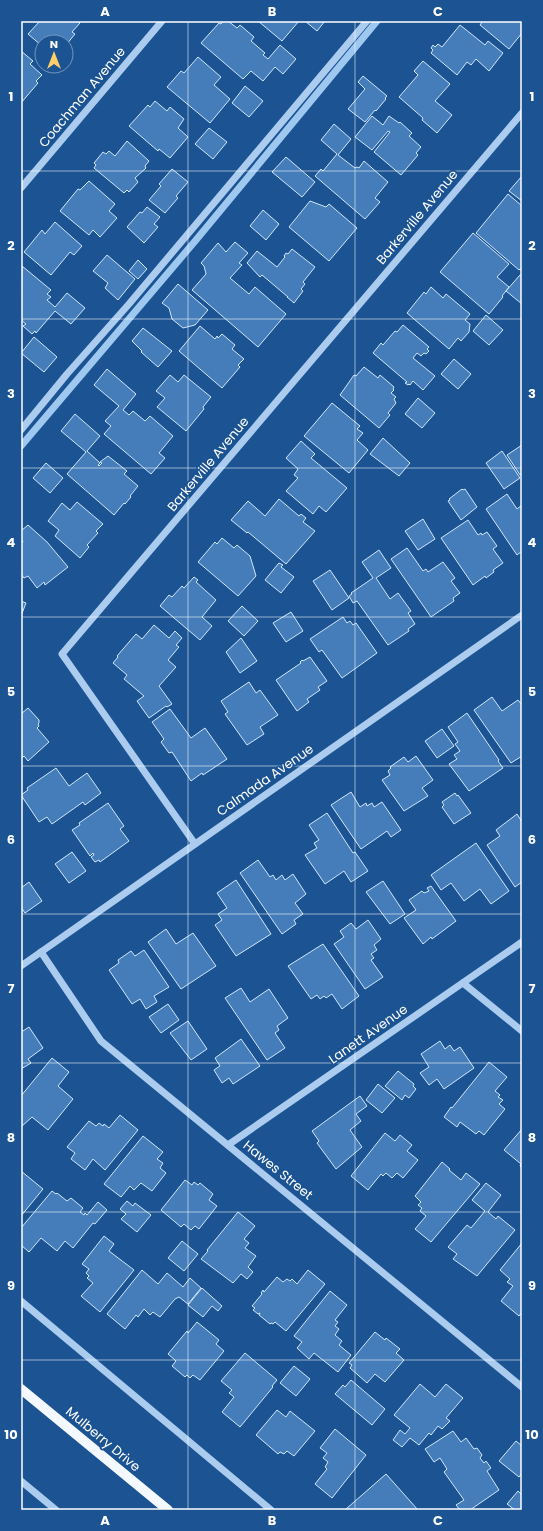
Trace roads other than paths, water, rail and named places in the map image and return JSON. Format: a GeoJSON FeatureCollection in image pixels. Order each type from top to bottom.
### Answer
{"type":"FeatureCollection","features":[{"type":"Feature","properties":{"kind":"main road","name":"Mulberry Drive"},"geometry":{"type":"LineString","coordinates":[[21,1389],[168,1510]]}},
{"type":"Feature","properties":{"kind":"street","name":"Coachman Avenue"},"geometry":{"type":"LineString","coordinates":[[21,188],[162,21]]}},
{"type":"Feature","properties":{"kind":"street"},"geometry":{"type":"LineString","coordinates":[[21,430],[367,21]]}},
{"type":"Feature","properties":{"kind":"street","name":"Barkerville Avenue"},"geometry":{"type":"LineString","coordinates":[[195,844],[62,654],[522,113]]}},
{"type":"Feature","properties":{"kind":"street","name":"Calmada Avenue"},"geometry":{"type":"LineString","coordinates":[[21,966],[522,615]]}},
{"type":"Feature","properties":{"kind":"street","name":"Lanett Avenue"},"geometry":{"type":"LineString","coordinates":[[228,1145],[522,942]]}},
{"type":"Feature","properties":{"kind":"street","name":"Hawes Street"},"geometry":{"type":"LineString","coordinates":[[41,952],[101,1041],[522,1386]]}},
{"type":"Feature","properties":{"kind":"street"},"geometry":{"type":"LineString","coordinates":[[463,983],[522,1031]]}},
{"type":"Feature","properties":{"kind":"street"},"geometry":{"type":"LineString","coordinates":[[21,1301],[271,1510]]}},
{"type":"Feature","properties":{"kind":"street"},"geometry":{"type":"LineString","coordinates":[[21,1481],[56,1510]]}},
{"type":"Feature","properties":{"kind":"waterway"},"geometry":{"type":"LineString","coordinates":[[21,446],[196,240],[377,21]]}}]}
